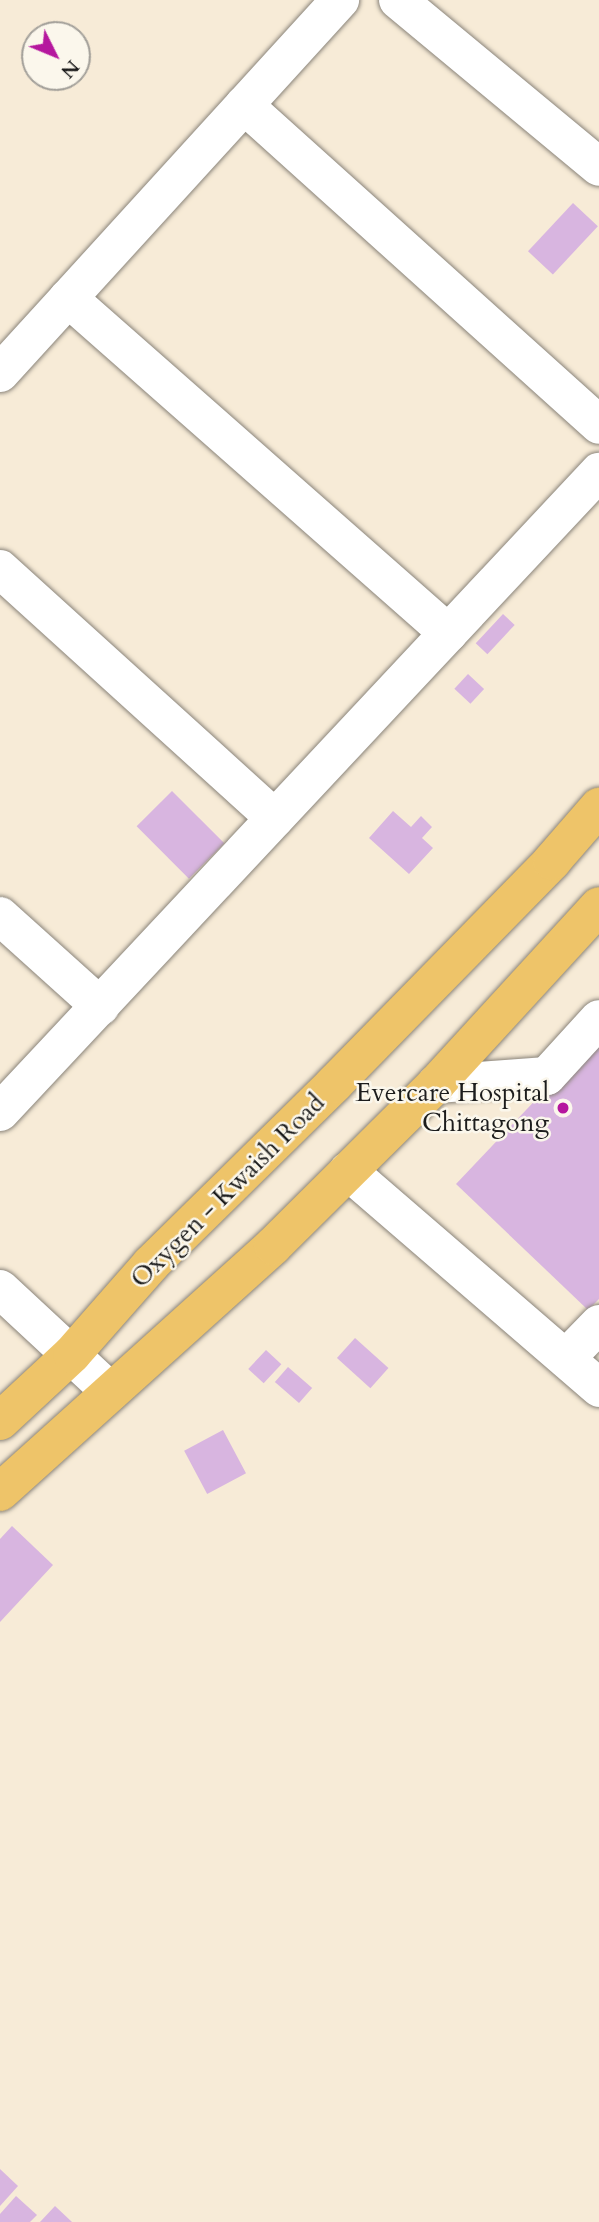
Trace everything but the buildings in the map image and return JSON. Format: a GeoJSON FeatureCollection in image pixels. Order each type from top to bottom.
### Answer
{"type":"FeatureCollection","features":[{"type":"Feature","properties":{"kind":"main road","name":"Oxygen - Kwaish Road"},"geometry":{"type":"LineString","coordinates":[[0,1421],[72,1354],[151,1264],[353,1065],[552,861],[599,807]]}},
{"type":"Feature","properties":{"kind":"main road"},"geometry":{"type":"LineString","coordinates":[[0,1492],[273,1246],[436,1084],[599,906]]}},
{"type":"Feature","properties":{"kind":"street"},"geometry":{"type":"LineString","coordinates":[[0,373],[340,0]]}},
{"type":"Feature","properties":{"kind":"street"},"geometry":{"type":"LineString","coordinates":[[398,0],[599,167]]}},
{"type":"Feature","properties":{"kind":"street"},"geometry":{"type":"LineString","coordinates":[[244,105],[599,425]]}},
{"type":"Feature","properties":{"kind":"street"},"geometry":{"type":"LineString","coordinates":[[68,298],[448,633]]}},
{"type":"Feature","properties":{"kind":"street"},"geometry":{"type":"LineString","coordinates":[[0,1112],[599,472]]}},
{"type":"Feature","properties":{"kind":"street"},"geometry":{"type":"LineString","coordinates":[[0,569],[275,818]]}},
{"type":"Feature","properties":{"kind":"street"},"geometry":{"type":"LineString","coordinates":[[0,916],[100,1006]]}},
{"type":"Feature","properties":{"kind":"street"},"geometry":{"type":"LineString","coordinates":[[436,1084],[547,1076],[599,1019]]}},
{"type":"Feature","properties":{"kind":"street"},"geometry":{"type":"LineString","coordinates":[[348,1171],[599,1388]]}},
{"type":"Feature","properties":{"kind":"street"},"geometry":{"type":"LineString","coordinates":[[0,1290],[111,1392]]}},
{"type":"Feature","properties":{"kind":"place","name":"Evercare Hospital Chittagong"},"geometry":{"type":"Point","coordinates":[563,1108]}}]}
